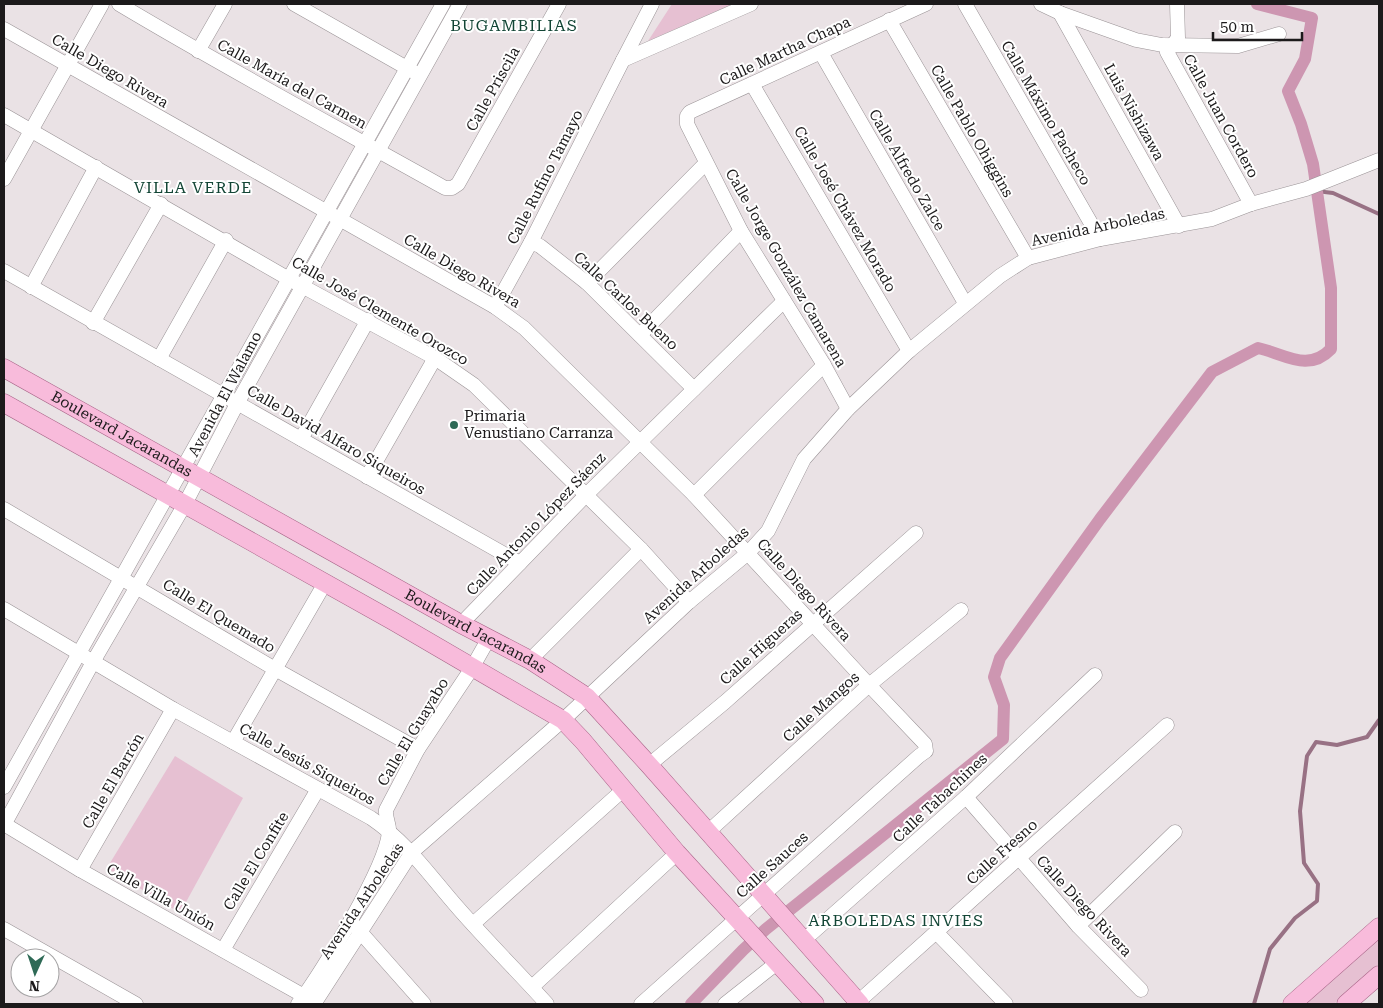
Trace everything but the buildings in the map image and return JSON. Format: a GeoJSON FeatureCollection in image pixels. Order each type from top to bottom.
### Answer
{"type":"FeatureCollection","features":[{"type":"Feature","properties":{"kind":"main road","name":"Boulevard Jacarandas"},"geometry":{"type":"LineString","coordinates":[[4,368],[181,469],[461,624],[530,660],[587,697],[649,764],[787,924],[859,1003]]}},
{"type":"Feature","properties":{"kind":"main road","name":"Boulevard Jacarandas"},"geometry":{"type":"LineString","coordinates":[[4,403],[325,583],[563,720],[677,853],[815,1004]]}},
{"type":"Feature","properties":{"kind":"main road"},"geometry":{"type":"LineString","coordinates":[[1297,1002],[1379,927]]}},
{"type":"Feature","properties":{"kind":"main road"},"geometry":{"type":"LineString","coordinates":[[1350,1003],[1379,975]]}},
{"type":"Feature","properties":{"kind":"street"},"geometry":{"type":"LineString","coordinates":[[4,179],[102,4]]}},
{"type":"Feature","properties":{"kind":"street","name":"Calle María del Carmen"},"geometry":{"type":"LineString","coordinates":[[119,4],[198,51],[445,188],[452,188]]}},
{"type":"Feature","properties":{"kind":"street"},"geometry":{"type":"LineString","coordinates":[[198,51],[225,4]]}},
{"type":"Feature","properties":{"kind":"street"},"geometry":{"type":"LineString","coordinates":[[294,4],[413,71]]}},
{"type":"Feature","properties":{"kind":"street","name":"Avenida El Walamo"},"geometry":{"type":"LineString","coordinates":[[4,824],[93,662],[185,504],[238,402],[340,221],[378,150],[443,4]]}},
{"type":"Feature","properties":{"kind":"street","name":"Avenida El Walamo"},"geometry":{"type":"LineString","coordinates":[[4,787],[77,653],[225,395],[365,143],[460,4]]}},
{"type":"Feature","properties":{"kind":"street","name":"Calle Priscila"},"geometry":{"type":"LineString","coordinates":[[452,188],[458,184],[559,4]]}},
{"type":"Feature","properties":{"kind":"street","name":"Calle Rufino Tamayo"},"geometry":{"type":"LineString","coordinates":[[495,307],[531,242],[652,4]]}},
{"type":"Feature","properties":{"kind":"street"},"geometry":{"type":"LineString","coordinates":[[622,60],[751,4]]}},
{"type":"Feature","properties":{"kind":"street","name":"Calle Martha Chapa"},"geometry":{"type":"LineString","coordinates":[[687,116],[690,112],[926,4]]}},
{"type":"Feature","properties":{"kind":"street","name":"Calle Máximo Pacheco"},"geometry":{"type":"LineString","coordinates":[[965,4],[1100,239]]}},
{"type":"Feature","properties":{"kind":"street"},"geometry":{"type":"LineString","coordinates":[[1041,4],[1060,13],[1136,40],[1171,45],[1238,46],[1279,34]]}},
{"type":"Feature","properties":{"kind":"street"},"geometry":{"type":"LineString","coordinates":[[1171,45],[1178,38],[1177,4]]}},
{"type":"Feature","properties":{"kind":"street","name":"Luis Nishizawa"},"geometry":{"type":"LineString","coordinates":[[1060,13],[1179,226]]}},
{"type":"Feature","properties":{"kind":"street","name":"Calle Pablo Ohiggins"},"geometry":{"type":"LineString","coordinates":[[889,20],[1028,258]]}},
{"type":"Feature","properties":{"kind":"street","name":"Calle Diego Rivera"},"geometry":{"type":"LineString","coordinates":[[4,29],[340,221],[495,307],[524,328],[694,495],[926,744],[926,751]]}},
{"type":"Feature","properties":{"kind":"street","name":"Calle Juan Cordero"},"geometry":{"type":"LineString","coordinates":[[1171,45],[1167,52],[1251,204]]}},
{"type":"Feature","properties":{"kind":"street","name":"Calle Alfredo Zalce"},"geometry":{"type":"LineString","coordinates":[[821,53],[965,304]]}},
{"type":"Feature","properties":{"kind":"street","name":"Calle José Chávez Morado"},"geometry":{"type":"LineString","coordinates":[[752,84],[909,351]]}},
{"type":"Feature","properties":{"kind":"street","name":"Calle José Clemente Orozco"},"geometry":{"type":"LineString","coordinates":[[4,115],[290,278],[435,358],[474,385],[641,549],[689,602]]}},
{"type":"Feature","properties":{"kind":"street","name":"Calle Jorge González Camarena"},"geometry":{"type":"LineString","coordinates":[[687,116],[688,124],[706,163],[741,231],[848,408]]}},
{"type":"Feature","properties":{"kind":"street","name":"Avenida Arboledas"},"geometry":{"type":"LineString","coordinates":[[307,1002],[360,932],[412,852],[563,720],[689,602],[748,553],[768,531],[804,459],[848,408],[909,351],[1000,276],[1028,258],[1100,239],[1212,219],[1251,204],[1306,189],[1379,160]]}},
{"type":"Feature","properties":{"kind":"street"},"geometry":{"type":"LineString","coordinates":[[587,283],[706,163]]}},
{"type":"Feature","properties":{"kind":"street"},"geometry":{"type":"LineString","coordinates":[[31,287],[96,167]]}},
{"type":"Feature","properties":{"kind":"street"},"geometry":{"type":"LineString","coordinates":[[93,323],[161,204]]}},
{"type":"Feature","properties":{"kind":"street"},"geometry":{"type":"LineString","coordinates":[[640,335],[741,231]]}},
{"type":"Feature","properties":{"kind":"street"},"geometry":{"type":"LineString","coordinates":[[159,359],[226,240]]}},
{"type":"Feature","properties":{"kind":"street","name":"Calle Carlos Bueno"},"geometry":{"type":"LineString","coordinates":[[531,242],[540,246],[587,283],[694,389]]}},
{"type":"Feature","properties":{"kind":"street","name":"Calle David Alfaro Siqueiros"},"geometry":{"type":"LineString","coordinates":[[4,271],[520,563]]}},
{"type":"Feature","properties":{"kind":"street","name":"Calle Antonio López Sáenz"},"geometry":{"type":"LineString","coordinates":[[461,624],[638,442],[784,300]]}},
{"type":"Feature","properties":{"kind":"street"},"geometry":{"type":"LineString","coordinates":[[301,439],[368,320]]}},
{"type":"Feature","properties":{"kind":"street"},"geometry":{"type":"LineString","coordinates":[[367,477],[435,358]]}},
{"type":"Feature","properties":{"kind":"street"},"geometry":{"type":"LineString","coordinates":[[694,495],[824,366]]}},
{"type":"Feature","properties":{"kind":"street","name":"Calle El Quemado"},"geometry":{"type":"LineString","coordinates":[[4,509],[121,576],[275,669],[418,750]]}},
{"type":"Feature","properties":{"kind":"street","name":"Calle Higueras"},"geometry":{"type":"LineString","coordinates":[[649,764],[724,702],[916,532]]}},
{"type":"Feature","properties":{"kind":"street"},"geometry":{"type":"LineString","coordinates":[[530,660],[641,549]]}},
{"type":"Feature","properties":{"kind":"street"},"geometry":{"type":"LineString","coordinates":[[233,742],[325,583]]}},
{"type":"Feature","properties":{"kind":"street","name":"Calle Mangos"},"geometry":{"type":"LineString","coordinates":[[708,832],[869,685],[961,610]]}},
{"type":"Feature","properties":{"kind":"street","name":"Calle Jesús Siqueiros"},"geometry":{"type":"LineString","coordinates":[[4,611],[390,831],[412,852],[473,924],[548,1004]]}},
{"type":"Feature","properties":{"kind":"street","name":"Calle El Guayabo"},"geometry":{"type":"LineString","coordinates":[[307,1002],[377,869],[390,831],[385,818],[386,810],[418,750],[472,668],[489,638]]}},
{"type":"Feature","properties":{"kind":"street","name":"Calle Tabachines"},"geometry":{"type":"LineString","coordinates":[[803,941],[966,796],[1095,675]]}},
{"type":"Feature","properties":{"kind":"street","name":"Calle El Barrón"},"geometry":{"type":"LineString","coordinates":[[80,870],[174,709]]}},
{"type":"Feature","properties":{"kind":"street","name":"Calle Fresno"},"geometry":{"type":"LineString","coordinates":[[859,1003],[1167,725]]}},
{"type":"Feature","properties":{"kind":"street","name":"Calle Sauces"},"geometry":{"type":"LineString","coordinates":[[640,1004],[926,751]]}},
{"type":"Feature","properties":{"kind":"street","name":"Calle El Confite"},"geometry":{"type":"LineString","coordinates":[[223,950],[318,789]]}},
{"type":"Feature","properties":{"kind":"street"},"geometry":{"type":"LineString","coordinates":[[473,924],[623,790]]}},
{"type":"Feature","properties":{"kind":"street","name":"Calle Diego Rivera"},"geometry":{"type":"LineString","coordinates":[[966,796],[1078,926],[1140,990]]}},
{"type":"Feature","properties":{"kind":"street","name":"Calle Villa Unión"},"geometry":{"type":"LineString","coordinates":[[4,824],[80,870],[223,950],[307,1002]]}},
{"type":"Feature","properties":{"kind":"street"},"geometry":{"type":"LineString","coordinates":[[1078,926],[1175,832]]}},
{"type":"Feature","properties":{"kind":"street"},"geometry":{"type":"LineString","coordinates":[[532,987],[677,853]]}},
{"type":"Feature","properties":{"kind":"street"},"geometry":{"type":"LineString","coordinates":[[350,920],[424,1004]]}},
{"type":"Feature","properties":{"kind":"street"},"geometry":{"type":"LineString","coordinates":[[4,930],[136,1004]]}},
{"type":"Feature","properties":{"kind":"street"},"geometry":{"type":"LineString","coordinates":[[936,932],[1006,1004]]}},
{"type":"Feature","properties":{"kind":"street"},"geometry":{"type":"LineString","coordinates":[[725,1004],[778,962]]}},
{"type":"Feature","properties":{"kind":"shaded area"},"geometry":{"type":"Polygon","coordinates":[[[672,4],[733,4],[648,41],[672,4]]]}},
{"type":"Feature","properties":{"kind":"shaded area"},"geometry":{"type":"Polygon","coordinates":[[[175,756],[243,798],[180,913],[107,868],[175,756]]]}},
{"type":"Feature","properties":{"kind":"shaded area"},"geometry":{"type":"Polygon","coordinates":[[[1379,935],[1379,964],[1334,1004],[1302,1004],[1379,935]]]}},
{"type":"Feature","properties":{"kind":"waterway"},"geometry":{"type":"LineString","coordinates":[[691,1004],[766,929],[1003,739],[1004,705],[994,677],[1000,658],[1100,519],[1212,372],[1258,348],[1305,361],[1314,360],[1331,349],[1331,288],[1313,164],[1301,124],[1288,91],[1305,59],[1312,18],[1257,4]]}},
{"type":"Feature","properties":{"kind":"waterway"},"geometry":{"type":"LineString","coordinates":[[1316,191],[1333,193],[1379,214]]}},
{"type":"Feature","properties":{"kind":"waterway"},"geometry":{"type":"LineString","coordinates":[[1254,1004],[1270,949],[1295,918],[1317,901],[1318,884],[1304,863],[1300,811],[1307,756],[1316,742],[1337,745],[1367,737],[1379,720]]}},
{"type":"Feature","properties":{"kind":"place","name":"Primaria Venustiano Carranza"},"geometry":{"type":"Point","coordinates":[454,425]}},
{"type":"Feature","properties":{"kind":"district","name":"BUGAMBILIAS"},"geometry":{"type":"Point","coordinates":[514,25]}},
{"type":"Feature","properties":{"kind":"district","name":"VILLA VERDE"},"geometry":{"type":"Point","coordinates":[193,187]}},
{"type":"Feature","properties":{"kind":"district","name":"ARBOLEDAS INVIES"},"geometry":{"type":"Point","coordinates":[896,920]}}]}
